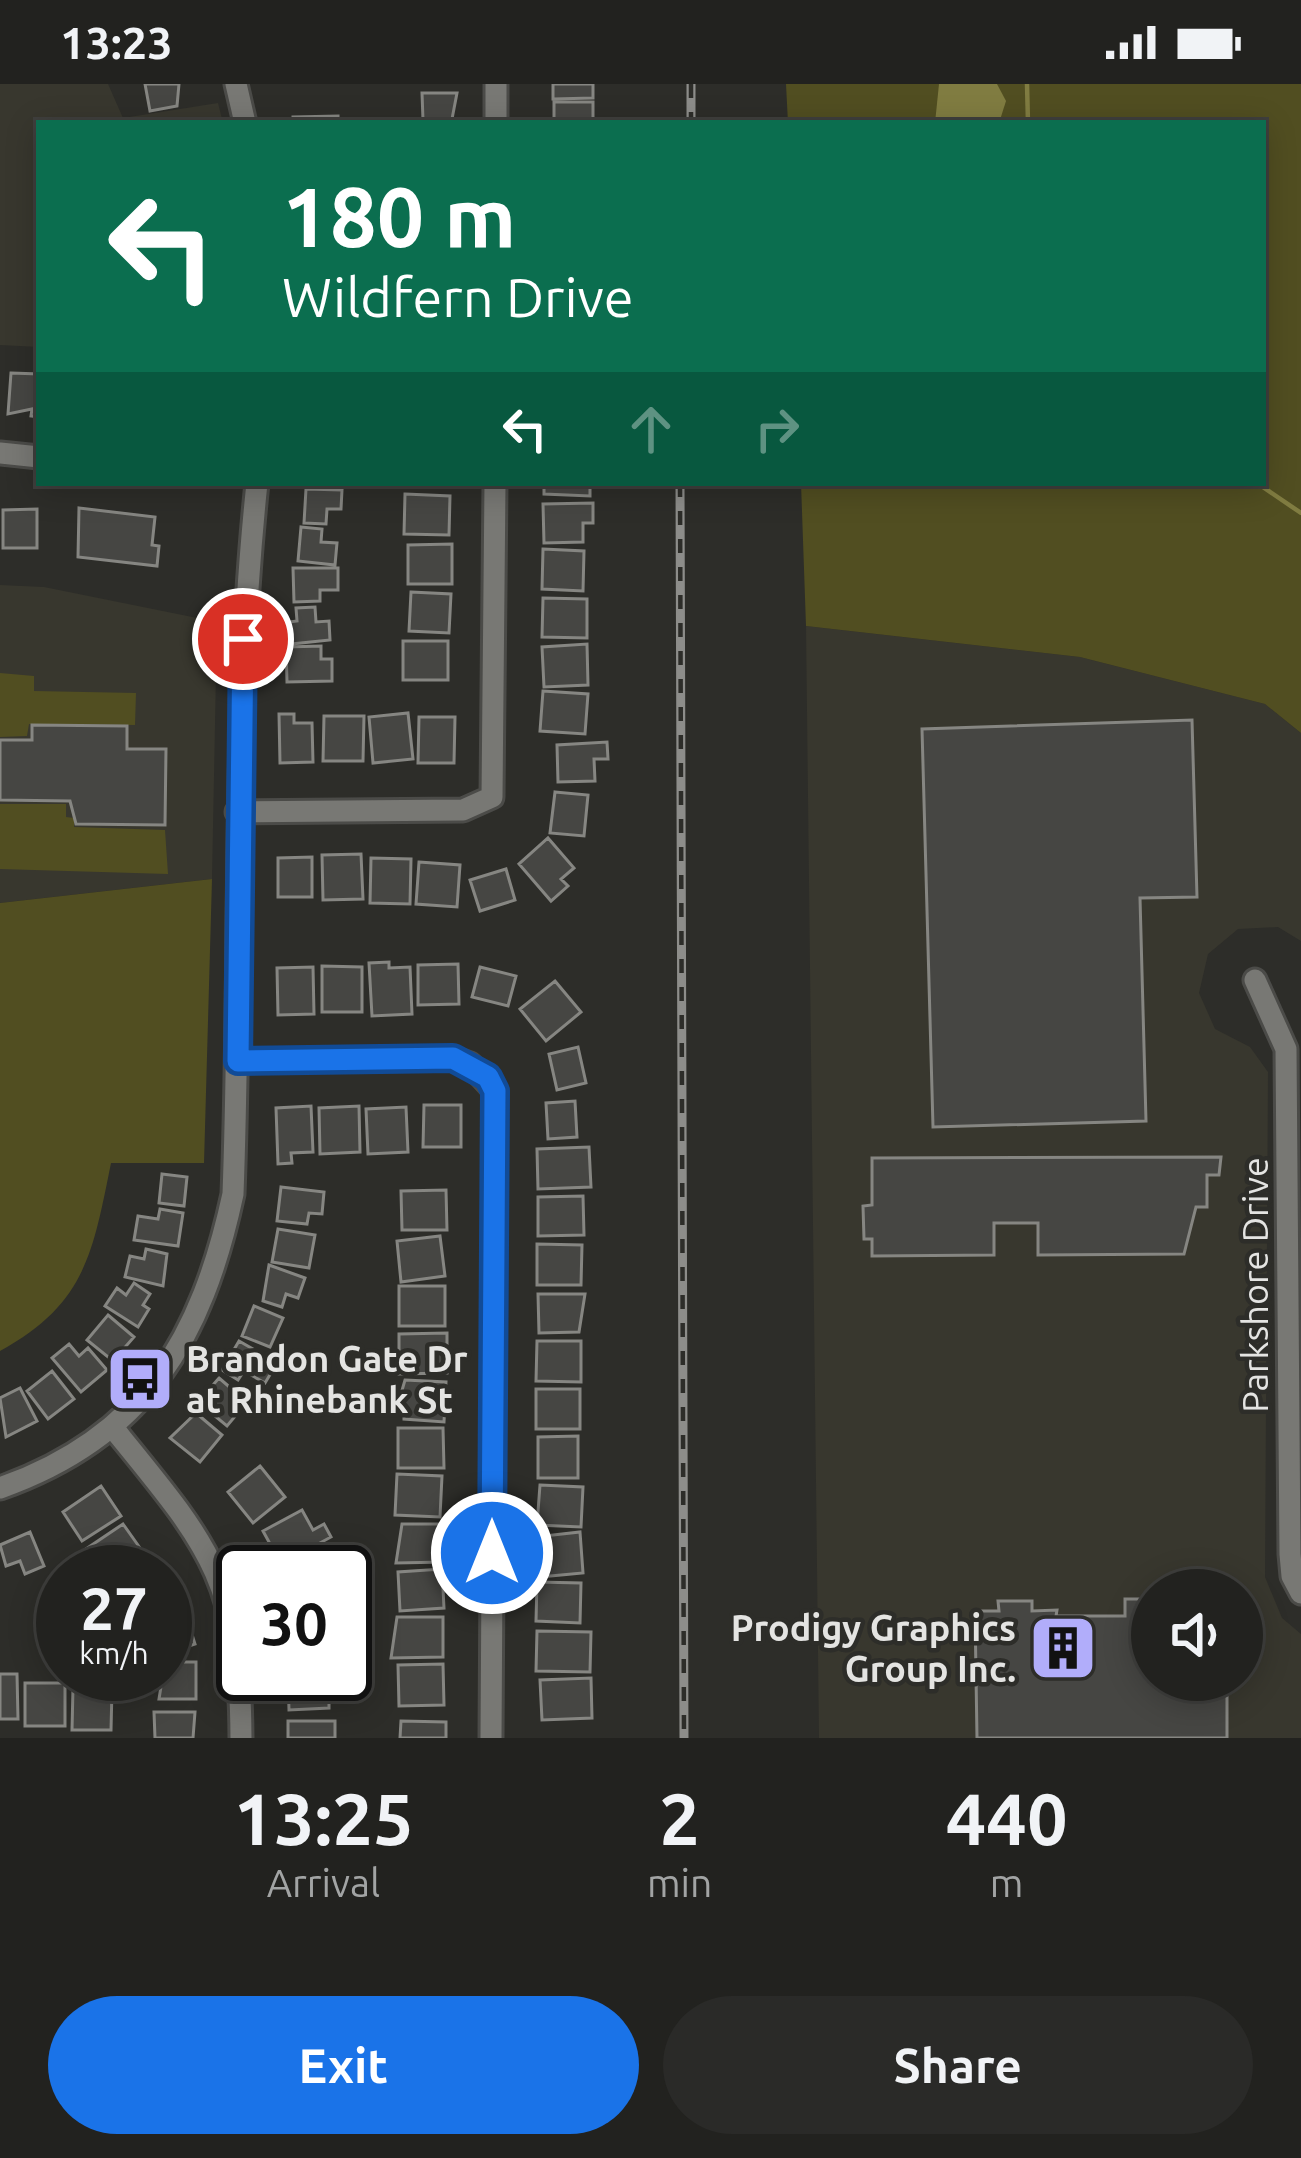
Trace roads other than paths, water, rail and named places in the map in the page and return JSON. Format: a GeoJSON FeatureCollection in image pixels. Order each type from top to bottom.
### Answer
{"type":"FeatureCollection","features":[{"type":"Feature","properties":{"kind":"street"},"geometry":{"type":"LineString","coordinates":[[236,84],[244,120]]}},
{"type":"Feature","properties":{"kind":"street"},"geometry":{"type":"LineString","coordinates":[[496,84],[496,120]]}},
{"type":"Feature","properties":{"kind":"street"},"geometry":{"type":"LineString","coordinates":[[0,453],[36,457]]}},
{"type":"Feature","properties":{"kind":"street"},"geometry":{"type":"LineString","coordinates":[[0,1488],[61,1463],[114,1429],[178,1352],[202,1307],[233,1194],[238,1061],[237,812],[245,599],[256,486]]}},
{"type":"Feature","properties":{"kind":"street"},"geometry":{"type":"LineString","coordinates":[[237,812],[463,810],[492,797],[495,486]]}},
{"type":"Feature","properties":{"kind":"street","name":"Parkshore Drive"},"geometry":{"type":"LineString","coordinates":[[1256,980],[1286,1048],[1290,1554],[1292,1576],[1301,1593]]}},
{"type":"Feature","properties":{"kind":"street"},"geometry":{"type":"LineString","coordinates":[[238,1061],[453,1058],[488,1077],[495,1091],[491,1738]]}},
{"type":"Feature","properties":{"kind":"street"},"geometry":{"type":"LineString","coordinates":[[114,1429],[196,1530],[218,1575],[239,1644],[241,1738]]}},
{"type":"Feature","properties":{"kind":"waterway"},"geometry":{"type":"LineString","coordinates":[[1027,84],[1028,120]]}},
{"type":"Feature","properties":{"kind":"waterway"},"geometry":{"type":"LineString","coordinates":[[1261,486],[1301,513]]}},
{"type":"Feature","properties":{"kind":"railway"},"geometry":{"type":"LineString","coordinates":[[691,84],[691,120]]}},
{"type":"Feature","properties":{"kind":"railway"},"geometry":{"type":"LineString","coordinates":[[680,486],[684,1738]]}},
{"type":"Feature","properties":{"kind":"place","name":"Brandon Gate Dr at Rhinebank St"},"geometry":{"type":"Point","coordinates":[140,1379]}},
{"type":"Feature","properties":{"kind":"place","name":"Prodigy Graphics Group Inc."},"geometry":{"type":"Point","coordinates":[1063,1648]}}]}
